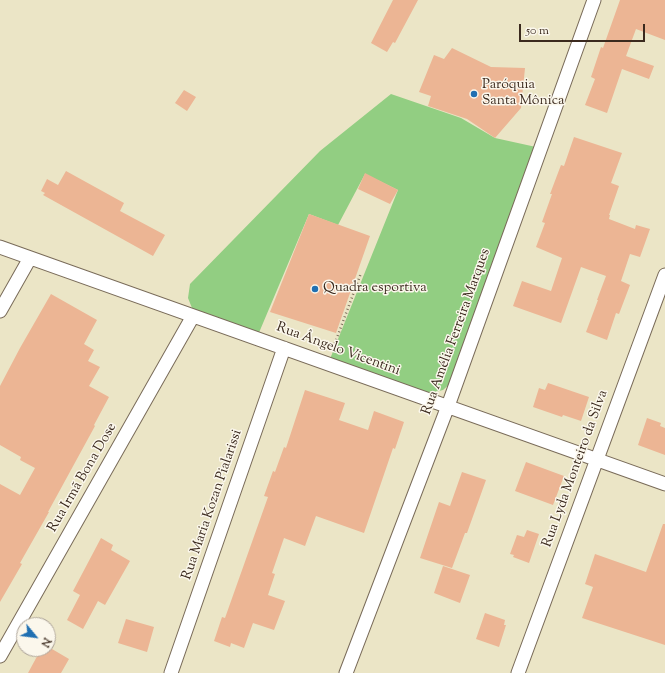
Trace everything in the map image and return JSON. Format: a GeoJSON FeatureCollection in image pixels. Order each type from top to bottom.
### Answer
{"type":"FeatureCollection","features":[{"type":"Feature","properties":{"kind":"street","name":"Rua Amélia Ferreira Marques"},"geometry":{"type":"LineString","coordinates":[[346,673],[448,406],[594,0]]}},
{"type":"Feature","properties":{"kind":"street","name":"Rua Ângelo Vicentini"},"geometry":{"type":"LineString","coordinates":[[0,247],[665,484]]}},
{"type":"Feature","properties":{"kind":"street"},"geometry":{"type":"LineString","coordinates":[[0,311],[30,258]]}},
{"type":"Feature","properties":{"kind":"street","name":"Rua Lyda Monteiro da Silva"},"geometry":{"type":"LineString","coordinates":[[518,673],[665,275]]}},
{"type":"Feature","properties":{"kind":"street","name":"Rua Irmã Bona Dose"},"geometry":{"type":"LineString","coordinates":[[0,656],[193,316]]}},
{"type":"Feature","properties":{"kind":"street","name":"Rua Maria Kozan Pialarissi"},"geometry":{"type":"LineString","coordinates":[[171,673],[284,348]]}},
{"type":"Feature","properties":{"kind":"path"},"geometry":{"type":"LineString","coordinates":[[328,364],[361,273]]}},
{"type":"Feature","properties":{"kind":"green space"},"geometry":{"type":"Polygon","coordinates":[[[391,94],[461,118],[495,138],[536,147],[453,381],[443,390],[431,393],[415,390],[330,359],[398,190],[365,174],[338,225],[309,214],[258,335],[194,313],[188,298],[190,284],[320,151],[391,94]]]}},
{"type":"Feature","properties":{"kind":"building"},"geometry":{"type":"Polygon","coordinates":[[[393,0],[418,0],[395,43],[393,42],[387,52],[371,43],[393,0]]]}},
{"type":"Feature","properties":{"kind":"building"},"geometry":{"type":"Polygon","coordinates":[[[620,0],[665,0],[665,40],[636,29],[626,56],[654,66],[649,79],[622,69],[607,113],[585,105],[595,79],[591,77],[601,47],[603,48],[620,0]]]}},
{"type":"Feature","properties":{"kind":"building","name":"Paróquia Santa Mônica"},"geometry":{"type":"Polygon","coordinates":[[[452,48],[491,67],[525,68],[521,108],[495,138],[467,119],[428,106],[431,96],[419,92],[434,55],[444,59],[452,48]]]}},
{"type":"Feature","properties":{"kind":"building"},"geometry":{"type":"Polygon","coordinates":[[[184,90],[196,97],[187,111],[175,103],[184,90]]]}},
{"type":"Feature","properties":{"kind":"building"},"geometry":{"type":"Polygon","coordinates":[[[574,137],[622,153],[611,183],[619,186],[609,219],[635,229],[636,225],[650,229],[640,257],[630,254],[621,281],[630,285],[619,314],[616,313],[607,340],[586,332],[606,276],[581,267],[561,323],[513,306],[522,281],[551,291],[562,258],[536,247],[545,223],[542,222],[552,194],[550,194],[561,165],[564,166],[574,137]]]}},
{"type":"Feature","properties":{"kind":"building"},"geometry":{"type":"Polygon","coordinates":[[[66,171],[124,203],[120,211],[165,235],[153,256],[43,195],[45,193],[41,191],[47,179],[58,185],[66,171]]]}},
{"type":"Feature","properties":{"kind":"building"},"geometry":{"type":"Polygon","coordinates":[[[365,173],[398,190],[390,204],[358,189],[365,173]]]}},
{"type":"Feature","properties":{"kind":"building","name":"Quadra esportiva"},"geometry":{"type":"Polygon","coordinates":[[[309,214],[370,236],[336,333],[270,312],[309,214]]]}},
{"type":"Feature","properties":{"kind":"building"},"geometry":{"type":"Polygon","coordinates":[[[51,294],[97,320],[84,344],[94,350],[88,361],[100,367],[89,386],[109,397],[49,512],[20,563],[22,564],[0,602],[0,484],[20,495],[35,468],[20,460],[21,457],[0,445],[0,386],[51,294]]]}},
{"type":"Feature","properties":{"kind":"building"},"geometry":{"type":"Polygon","coordinates":[[[548,383],[589,397],[581,421],[563,415],[562,417],[533,407],[539,388],[545,390],[548,383]]]}},
{"type":"Feature","properties":{"kind":"building"},"geometry":{"type":"Polygon","coordinates":[[[305,390],[345,403],[339,420],[368,430],[374,411],[404,422],[395,449],[393,448],[364,533],[316,516],[305,546],[284,538],[272,573],[275,574],[268,595],[285,601],[274,630],[253,623],[244,648],[231,643],[230,647],[214,641],[222,617],[225,618],[268,497],[264,496],[284,447],[286,448],[305,390]]]}},
{"type":"Feature","properties":{"kind":"building"},"geometry":{"type":"Polygon","coordinates":[[[647,418],[661,423],[660,426],[665,428],[665,455],[638,445],[647,418]]]}},
{"type":"Feature","properties":{"kind":"building"},"geometry":{"type":"Polygon","coordinates":[[[526,462],[564,476],[553,505],[515,491],[526,462]]]}},
{"type":"Feature","properties":{"kind":"building"},"geometry":{"type":"Polygon","coordinates":[[[462,472],[486,480],[467,533],[465,533],[452,568],[420,558],[439,502],[450,506],[462,472]]]}},
{"type":"Feature","properties":{"kind":"building"},"geometry":{"type":"Polygon","coordinates":[[[663,524],[665,524],[665,645],[582,618],[593,587],[585,584],[595,554],[646,572],[663,524]]]}},
{"type":"Feature","properties":{"kind":"building"},"geometry":{"type":"Polygon","coordinates":[[[527,530],[539,534],[529,563],[513,557],[514,555],[510,554],[517,535],[524,537],[527,530]]]}},
{"type":"Feature","properties":{"kind":"building"},"geometry":{"type":"Polygon","coordinates":[[[101,538],[113,545],[111,550],[130,561],[105,605],[98,601],[83,629],[67,620],[80,595],[73,591],[101,538]]]}},
{"type":"Feature","properties":{"kind":"building"},"geometry":{"type":"Polygon","coordinates":[[[443,566],[470,575],[460,603],[434,593],[443,566]]]}},
{"type":"Feature","properties":{"kind":"building"},"geometry":{"type":"Polygon","coordinates":[[[485,613],[505,620],[504,625],[506,625],[499,647],[476,639],[485,613]]]}},
{"type":"Feature","properties":{"kind":"building"},"geometry":{"type":"Polygon","coordinates":[[[126,619],[154,627],[147,652],[118,643],[126,619]]]}},
{"type":"Feature","properties":{"kind":"building"},"geometry":{"type":"Polygon","coordinates":[[[56,651],[69,659],[61,673],[28,673],[37,657],[56,657],[56,651]]]}},
{"type":"Feature","properties":{"kind":"place","name":"Paróquia Santa Mônica"},"geometry":{"type":"Point","coordinates":[474,94]}},
{"type":"Feature","properties":{"kind":"place","name":"Quadra esportiva"},"geometry":{"type":"Point","coordinates":[315,289]}}]}
